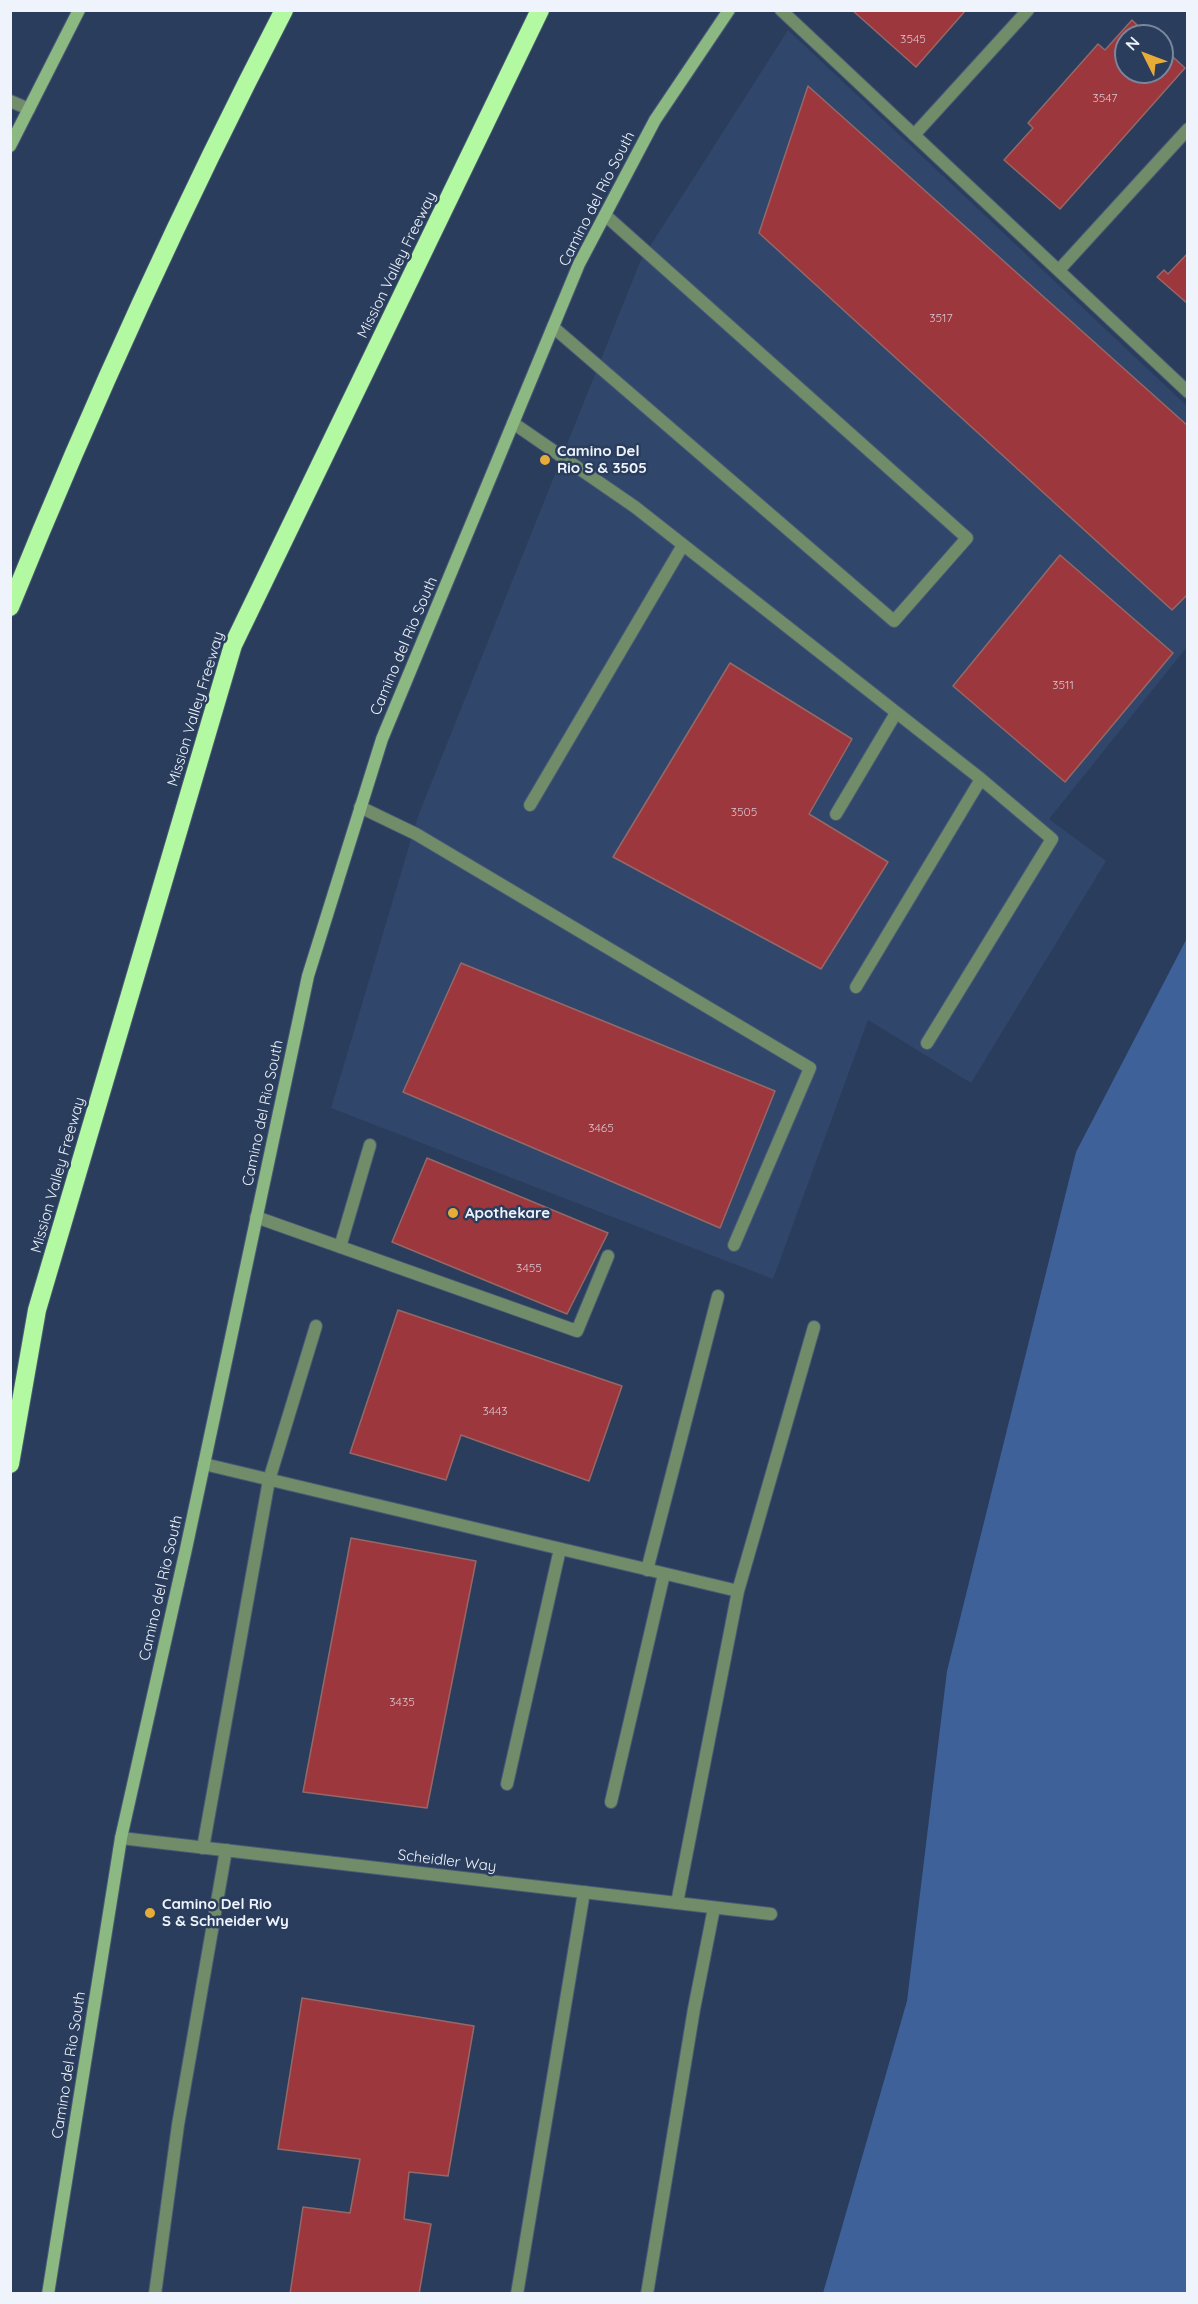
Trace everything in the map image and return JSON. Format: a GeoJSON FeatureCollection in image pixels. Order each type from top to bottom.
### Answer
{"type":"FeatureCollection","features":[{"type":"Feature","properties":{"kind":"highway"},"geometry":{"type":"LineString","coordinates":[[10,607],[68,464],[143,297],[231,113],[284,10]]}},
{"type":"Feature","properties":{"kind":"highway","name":"Mission Valley Freeway"},"geometry":{"type":"LineString","coordinates":[[10,1464],[37,1310],[232,645],[540,10]]}},
{"type":"Feature","properties":{"kind":"street"},"geometry":{"type":"LineString","coordinates":[[10,146],[78,10]]}},
{"type":"Feature","properties":{"kind":"street","name":"Camino del Rio South"},"geometry":{"type":"LineString","coordinates":[[48,2294],[120,1838],[204,1464],[308,976],[382,739],[579,264],[655,120],[729,10]]}},
{"type":"Feature","properties":{"kind":"street"},"geometry":{"type":"LineString","coordinates":[[781,10],[1188,392]]}},
{"type":"Feature","properties":{"kind":"street"},"geometry":{"type":"LineString","coordinates":[[914,135],[1028,10]]}},
{"type":"Feature","properties":{"kind":"street"},"geometry":{"type":"LineString","coordinates":[[10,101],[29,109]]}},
{"type":"Feature","properties":{"kind":"street"},"geometry":{"type":"LineString","coordinates":[[1059,270],[1188,129]]}},
{"type":"Feature","properties":{"kind":"street"},"geometry":{"type":"LineString","coordinates":[[553,327],[894,621],[967,538],[605,215]]}},
{"type":"Feature","properties":{"kind":"street"},"geometry":{"type":"LineString","coordinates":[[513,423],[635,507],[981,779],[1052,839],[927,1043]]}},
{"type":"Feature","properties":{"kind":"street"},"geometry":{"type":"LineString","coordinates":[[530,805],[683,545]]}},
{"type":"Feature","properties":{"kind":"street"},"geometry":{"type":"LineString","coordinates":[[836,814],[896,713]]}},
{"type":"Feature","properties":{"kind":"street"},"geometry":{"type":"LineString","coordinates":[[856,987],[981,779]]}},
{"type":"Feature","properties":{"kind":"street"},"geometry":{"type":"LineString","coordinates":[[360,807],[416,834],[810,1068],[734,1245]]}},
{"type":"Feature","properties":{"kind":"street"},"geometry":{"type":"LineString","coordinates":[[339,1247],[370,1145]]}},
{"type":"Feature","properties":{"kind":"street"},"geometry":{"type":"LineString","coordinates":[[256,1217],[577,1331],[608,1256]]}},
{"type":"Feature","properties":{"kind":"street"},"geometry":{"type":"LineString","coordinates":[[647,1570],[718,1296]]}},
{"type":"Feature","properties":{"kind":"street"},"geometry":{"type":"LineString","coordinates":[[203,1848],[269,1480],[315,1326]]}},
{"type":"Feature","properties":{"kind":"street"},"geometry":{"type":"LineString","coordinates":[[677,1903],[738,1591],[814,1327]]}},
{"type":"Feature","properties":{"kind":"street"},"geometry":{"type":"LineString","coordinates":[[204,1464],[738,1591]]}},
{"type":"Feature","properties":{"kind":"street"},"geometry":{"type":"LineString","coordinates":[[507,1784],[560,1549]]}},
{"type":"Feature","properties":{"kind":"street"},"geometry":{"type":"LineString","coordinates":[[611,1802],[664,1574]]}},
{"type":"Feature","properties":{"kind":"street","name":"Scheidler Way"},"geometry":{"type":"LineString","coordinates":[[120,1838],[771,1914]]}},
{"type":"Feature","properties":{"kind":"street"},"geometry":{"type":"LineString","coordinates":[[155,2294],[178,2125],[226,1850]]}},
{"type":"Feature","properties":{"kind":"street"},"geometry":{"type":"LineString","coordinates":[[518,2294],[584,1892]]}},
{"type":"Feature","properties":{"kind":"street"},"geometry":{"type":"LineString","coordinates":[[647,2294],[694,2009],[714,1908]]}},
{"type":"Feature","properties":{"kind":"shaded area"},"geometry":{"type":"Polygon","coordinates":[[[788,30],[1187,406],[1187,647],[1049,819],[1106,861],[971,1083],[868,1020],[773,1279],[331,1108],[418,816],[640,262],[788,30]]]}},
{"type":"Feature","properties":{"kind":"shaded area"},"geometry":{"type":"Polygon","coordinates":[[[1187,938],[1187,2293],[823,2293],[907,2001],[947,1671],[1076,1152],[1187,938]]]}},
{"type":"Feature","properties":{"kind":"building"},"geometry":{"type":"Polygon","coordinates":[[[852,10],[966,10],[916,67],[852,10]]]}},
{"type":"Feature","properties":{"kind":"building"},"geometry":{"type":"Polygon","coordinates":[[[1114,40],[1114,84],[1171,84],[1060,209],[1004,160],[1033,128],[1028,123],[1098,44],[1105,50],[1114,40]]]}},
{"type":"Feature","properties":{"kind":"building"},"geometry":{"type":"Polygon","coordinates":[[[1174,58],[1185,68],[1174,80],[1174,58]]]}},
{"type":"Feature","properties":{"kind":"building"},"geometry":{"type":"Polygon","coordinates":[[[808,86],[1188,426],[1188,594],[1172,610],[759,233],[808,86]]]}},
{"type":"Feature","properties":{"kind":"building"},"geometry":{"type":"Polygon","coordinates":[[[1188,253],[1188,304],[1157,277],[1164,270],[1168,274],[1188,253]]]}},
{"type":"Feature","properties":{"kind":"building"},"geometry":{"type":"Polygon","coordinates":[[[1060,555],[1173,653],[1065,782],[953,686],[1060,555]]]}},
{"type":"Feature","properties":{"kind":"building"},"geometry":{"type":"Polygon","coordinates":[[[730,663],[852,739],[809,814],[888,862],[821,969],[613,857],[730,663]]]}},
{"type":"Feature","properties":{"kind":"building"},"geometry":{"type":"Polygon","coordinates":[[[461,963],[775,1091],[720,1228],[403,1092],[461,963]]]}},
{"type":"Feature","properties":{"kind":"building"},"geometry":{"type":"Polygon","coordinates":[[[427,1158],[608,1233],[567,1314],[392,1242],[427,1158]]]}},
{"type":"Feature","properties":{"kind":"building"},"geometry":{"type":"Polygon","coordinates":[[[398,1310],[622,1386],[589,1481],[461,1435],[446,1480],[350,1453],[398,1310]]]}},
{"type":"Feature","properties":{"kind":"building"},"geometry":{"type":"Polygon","coordinates":[[[351,1538],[476,1561],[427,1808],[303,1792],[351,1538]]]}},
{"type":"Feature","properties":{"kind":"building"},"geometry":{"type":"Polygon","coordinates":[[[302,1998],[474,2026],[448,2176],[409,2172],[404,2219],[431,2224],[419,2294],[290,2294],[303,2207],[350,2213],[360,2159],[278,2149],[302,1998]]]}},
{"type":"Feature","properties":{"kind":"place","name":"Camino Del Rio S & 3505"},"geometry":{"type":"Point","coordinates":[545,460]}},
{"type":"Feature","properties":{"kind":"place","name":"Apothekare"},"geometry":{"type":"Point","coordinates":[453,1213]}},
{"type":"Feature","properties":{"kind":"place","name":"Camino Del Rio S & Schneider Wy"},"geometry":{"type":"Point","coordinates":[150,1913]}}]}
